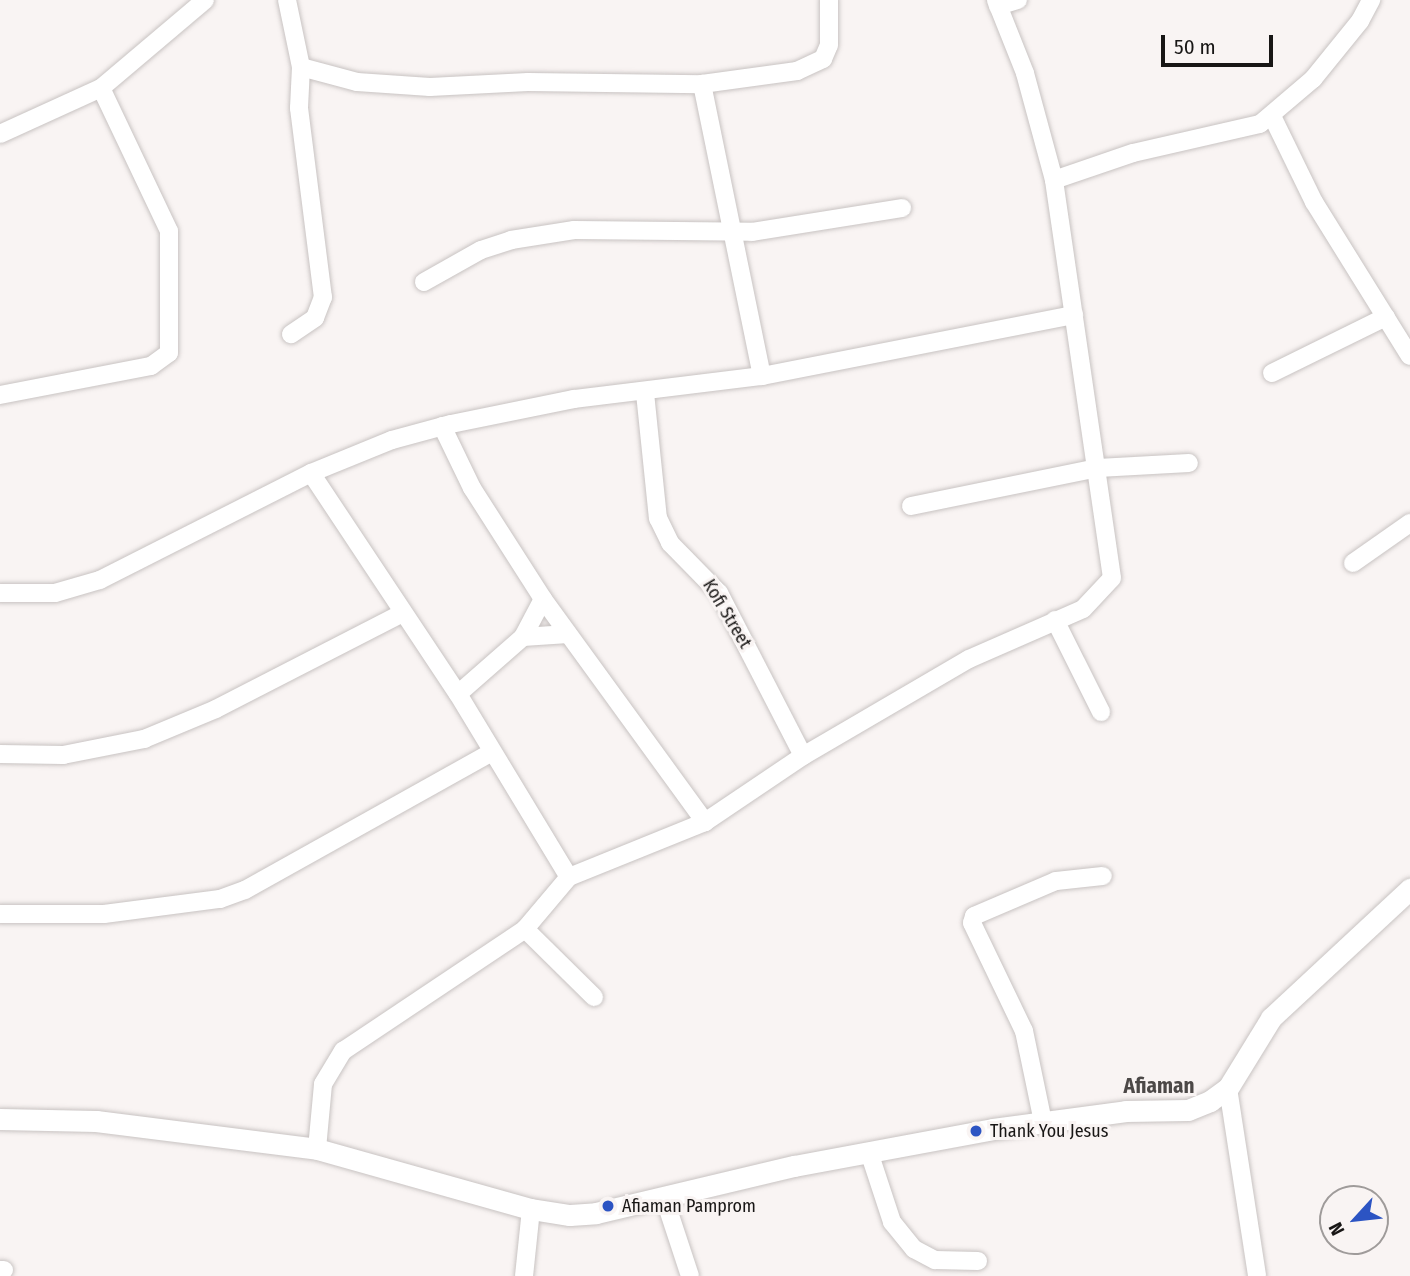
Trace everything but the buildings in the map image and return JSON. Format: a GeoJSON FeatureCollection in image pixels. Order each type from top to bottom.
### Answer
{"type":"FeatureCollection","features":[{"type":"Feature","properties":{"kind":"street"},"geometry":{"type":"LineString","coordinates":[[0,134],[101,88],[205,0]]}},
{"type":"Feature","properties":{"kind":"street"},"geometry":{"type":"LineString","coordinates":[[287,0],[301,67],[299,108],[323,297],[315,318],[291,334]]}},
{"type":"Feature","properties":{"kind":"street"},"geometry":{"type":"LineString","coordinates":[[301,67],[357,82],[430,87],[528,82],[702,84],[797,71],[823,59],[829,45],[829,0]]}},
{"type":"Feature","properties":{"kind":"street"},"geometry":{"type":"LineString","coordinates":[[317,1149],[323,1084],[343,1051],[526,929],[569,877],[705,822],[803,756],[969,659],[1083,608],[1112,578],[1054,180],[1025,73],[997,3],[1018,0]]}},
{"type":"Feature","properties":{"kind":"street"},"geometry":{"type":"LineString","coordinates":[[1054,180],[1142,151],[1232,133],[1272,116],[1313,79],[1360,21],[1371,0]]}},
{"type":"Feature","properties":{"kind":"street"},"geometry":{"type":"LineString","coordinates":[[702,84],[735,233],[762,376]]}},
{"type":"Feature","properties":{"kind":"street"},"geometry":{"type":"LineString","coordinates":[[0,395],[151,366],[169,353],[169,231],[101,88]]}},
{"type":"Feature","properties":{"kind":"street"},"geometry":{"type":"LineString","coordinates":[[1272,116],[1314,202],[1410,356]]}},
{"type":"Feature","properties":{"kind":"street"},"geometry":{"type":"LineString","coordinates":[[424,282],[494,244],[536,236],[594,229],[716,229],[735,233],[902,208]]}},
{"type":"Feature","properties":{"kind":"street"},"geometry":{"type":"LineString","coordinates":[[0,593],[55,593],[100,580],[311,473],[392,440],[442,426],[574,400],[762,376],[1074,315]]}},
{"type":"Feature","properties":{"kind":"street"},"geometry":{"type":"LineString","coordinates":[[1272,373],[1386,317]]}},
{"type":"Feature","properties":{"kind":"street","name":"Kofi Street"},"geometry":{"type":"LineString","coordinates":[[645,393],[658,518],[670,543],[719,593],[803,756]]}},
{"type":"Feature","properties":{"kind":"street"},"geometry":{"type":"LineString","coordinates":[[442,426],[471,488],[543,598],[705,822]]}},
{"type":"Feature","properties":{"kind":"street"},"geometry":{"type":"LineString","coordinates":[[911,506],[1098,468],[1189,463]]}},
{"type":"Feature","properties":{"kind":"street"},"geometry":{"type":"LineString","coordinates":[[311,473],[401,614],[458,694],[569,877]]}},
{"type":"Feature","properties":{"kind":"street"},"geometry":{"type":"LineString","coordinates":[[1353,563],[1410,523]]}},
{"type":"Feature","properties":{"kind":"street"},"geometry":{"type":"LineString","coordinates":[[458,694],[523,638],[543,598]]}},
{"type":"Feature","properties":{"kind":"street"},"geometry":{"type":"LineString","coordinates":[[0,754],[63,755],[144,738],[216,709],[401,614]]}},
{"type":"Feature","properties":{"kind":"street"},"geometry":{"type":"LineString","coordinates":[[1055,620],[1101,712]]}},
{"type":"Feature","properties":{"kind":"street"},"geometry":{"type":"LineString","coordinates":[[523,638],[568,634]]}},
{"type":"Feature","properties":{"kind":"street"},"geometry":{"type":"LineString","coordinates":[[0,914],[104,914],[220,899],[244,890],[492,752]]}},
{"type":"Feature","properties":{"kind":"street"},"geometry":{"type":"LineString","coordinates":[[1043,1122],[1024,1031],[972,923],[974,916],[1056,881],[1102,876]]}},
{"type":"Feature","properties":{"kind":"street"},"geometry":{"type":"LineString","coordinates":[[0,1119],[96,1121],[317,1149],[531,1209],[570,1215],[596,1213],[869,1152],[1043,1122],[1126,1111],[1188,1110],[1228,1088],[1271,1018],[1410,889]]}},
{"type":"Feature","properties":{"kind":"street"},"geometry":{"type":"LineString","coordinates":[[526,929],[594,997]]}},
{"type":"Feature","properties":{"kind":"street"},"geometry":{"type":"LineString","coordinates":[[1228,1088],[1257,1276]]}},
{"type":"Feature","properties":{"kind":"street"},"geometry":{"type":"LineString","coordinates":[[869,1152],[891,1222],[914,1249],[935,1260],[978,1261]]}},
{"type":"Feature","properties":{"kind":"street"},"geometry":{"type":"LineString","coordinates":[[664,1197],[691,1276]]}},
{"type":"Feature","properties":{"kind":"street"},"geometry":{"type":"LineString","coordinates":[[524,1276],[531,1209]]}},
{"type":"Feature","properties":{"kind":"place","name":"Thank You Jesus"},"geometry":{"type":"Point","coordinates":[976,1131]}},
{"type":"Feature","properties":{"kind":"place","name":"Afiaman Pamprom"},"geometry":{"type":"Point","coordinates":[608,1206]}},
{"type":"Feature","properties":{"kind":"district","name":"Afiaman"},"geometry":{"type":"Point","coordinates":[1159,1086]}}]}
